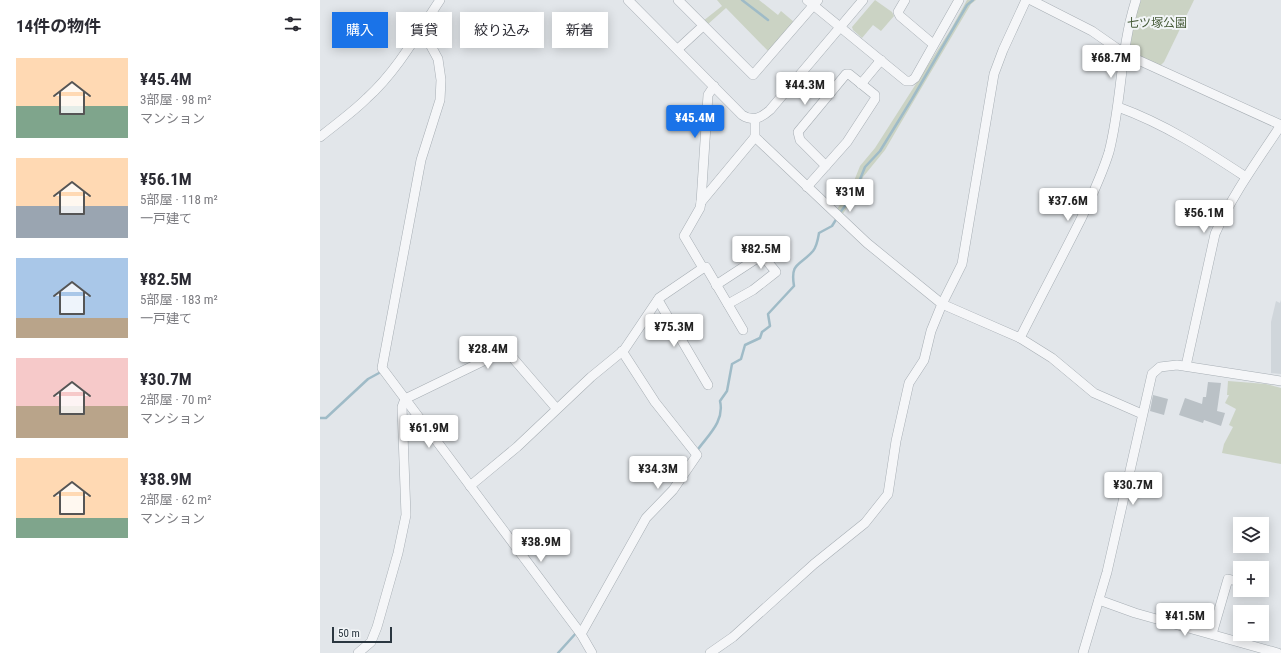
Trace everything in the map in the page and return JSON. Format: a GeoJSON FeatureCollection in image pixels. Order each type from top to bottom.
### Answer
{"type":"FeatureCollection","features":[{"type":"Feature","properties":{"kind":"street"},"geometry":{"type":"LineString","coordinates":[[432,12],[440,0]]}},
{"type":"Feature","properties":{"kind":"street"},"geometry":{"type":"LineString","coordinates":[[628,0],[742,115],[755,119],[760,118],[770,110],[841,27],[862,0]]}},
{"type":"Feature","properties":{"kind":"street"},"geometry":{"type":"LineString","coordinates":[[678,0],[753,75],[813,2],[906,81],[910,81],[915,78],[959,0]]}},
{"type":"Feature","properties":{"kind":"street"},"geometry":{"type":"LineString","coordinates":[[906,0],[898,12],[900,16],[933,44]]}},
{"type":"Feature","properties":{"kind":"street"},"geometry":{"type":"LineString","coordinates":[[710,653],[733,637],[814,564],[865,523],[888,494],[896,441],[909,383],[924,360],[931,331],[942,304],[962,264],[994,74],[1003,50],[1026,0]]}},
{"type":"Feature","properties":{"kind":"street"},"geometry":{"type":"LineString","coordinates":[[1031,0],[1038,6],[1092,32],[1125,54],[1281,125],[1246,177],[1222,218],[1215,234],[1186,366]]}},
{"type":"Feature","properties":{"kind":"street"},"geometry":{"type":"LineString","coordinates":[[1020,338],[1070,241],[1096,186],[1108,154],[1118,107],[1125,54],[1135,1]]}},
{"type":"Feature","properties":{"kind":"street"},"geometry":{"type":"LineString","coordinates":[[678,49],[703,26]]}},
{"type":"Feature","properties":{"kind":"street"},"geometry":{"type":"LineString","coordinates":[[320,137],[368,98],[407,48]]}},
{"type":"Feature","properties":{"kind":"street"},"geometry":{"type":"LineString","coordinates":[[432,48],[438,59],[441,80],[440,100],[421,160],[382,368],[388,379],[405,399],[581,634],[592,653]]}},
{"type":"Feature","properties":{"kind":"street"},"geometry":{"type":"LineString","coordinates":[[862,84],[881,60]]}},
{"type":"Feature","properties":{"kind":"street"},"geometry":{"type":"LineString","coordinates":[[807,187],[826,166],[847,142],[875,99],[875,95],[852,76],[846,74],[798,132],[800,140],[826,166]]}},
{"type":"Feature","properties":{"kind":"street"},"geometry":{"type":"LineString","coordinates":[[714,86],[708,94],[700,208],[684,236],[703,268],[706,267],[743,330]]}},
{"type":"Feature","properties":{"kind":"street"},"geometry":{"type":"LineString","coordinates":[[1118,107],[1176,133],[1203,148],[1246,177]]}},
{"type":"Feature","properties":{"kind":"street"},"geometry":{"type":"LineString","coordinates":[[701,202],[755,137],[755,119]]}},
{"type":"Feature","properties":{"kind":"street"},"geometry":{"type":"LineString","coordinates":[[755,137],[867,243],[942,304],[1020,338],[1052,358],[1094,393],[1142,414]]}},
{"type":"Feature","properties":{"kind":"street"},"geometry":{"type":"LineString","coordinates":[[716,285],[762,255],[776,272],[753,290],[728,304]]}},
{"type":"Feature","properties":{"kind":"street"},"geometry":{"type":"LineString","coordinates":[[470,486],[517,447],[556,408],[622,352],[658,300],[703,268]]}},
{"type":"Feature","properties":{"kind":"street"},"geometry":{"type":"LineString","coordinates":[[658,300],[708,385]]}},
{"type":"Feature","properties":{"kind":"street"},"geometry":{"type":"LineString","coordinates":[[358,653],[371,642],[377,627],[398,554],[406,515],[402,407],[405,399],[506,350],[556,408]]}},
{"type":"Feature","properties":{"kind":"street"},"geometry":{"type":"LineString","coordinates":[[581,634],[646,518],[673,490],[697,455],[655,402],[622,352]]}},
{"type":"Feature","properties":{"kind":"street"},"geometry":{"type":"LineString","coordinates":[[1083,653],[1107,572],[1142,414],[1151,378],[1156,370],[1168,365],[1186,366],[1281,381]]}},
{"type":"Feature","properties":{"kind":"street"},"geometry":{"type":"LineString","coordinates":[[1212,634],[1228,579],[1233,580]]}},
{"type":"Feature","properties":{"kind":"street"},"geometry":{"type":"LineString","coordinates":[[1099,600],[1135,613],[1278,653]]}},
{"type":"Feature","properties":{"kind":"shaded area"},"geometry":{"type":"Polygon","coordinates":[[[1281,300],[1281,374],[1271,373],[1271,322],[1276,301],[1280,303],[1281,300]]]}},
{"type":"Feature","properties":{"kind":"green space"},"geometry":{"type":"Polygon","coordinates":[[[717,0],[759,0],[778,15],[781,11],[794,22],[769,52],[726,8],[707,25],[703,21],[722,6],[717,0]]]}},
{"type":"Feature","properties":{"kind":"green space"},"geometry":{"type":"Polygon","coordinates":[[[875,0],[892,12],[894,16],[881,31],[873,25],[862,38],[853,30],[852,27],[875,0]]]}},
{"type":"Feature","properties":{"kind":"green space"},"geometry":{"type":"Polygon","coordinates":[[[967,0],[976,0],[971,4],[885,150],[863,177],[858,192],[842,215],[837,209],[850,191],[860,166],[875,148],[951,29],[967,0]]]}},
{"type":"Feature","properties":{"kind":"green space","name":"七ツ塚公園"},"geometry":{"type":"Polygon","coordinates":[[[1141,0],[1194,0],[1164,62],[1160,66],[1130,51],[1128,47],[1135,15],[1141,0]]]}},
{"type":"Feature","properties":{"kind":"green space"},"geometry":{"type":"Polygon","coordinates":[[[1228,381],[1266,384],[1281,388],[1281,464],[1222,453],[1224,444],[1233,427],[1229,425],[1236,409],[1225,403],[1229,395],[1227,395],[1228,381]]]}},
{"type":"Feature","properties":{"kind":"building"},"geometry":{"type":"Polygon","coordinates":[[[1208,382],[1221,383],[1217,411],[1225,413],[1221,426],[1204,420],[1203,423],[1179,415],[1185,398],[1202,404],[1203,397],[1206,397],[1208,382]]]}},
{"type":"Feature","properties":{"kind":"building"},"geometry":{"type":"Polygon","coordinates":[[[1153,395],[1168,399],[1164,415],[1150,411],[1153,395]]]}},
{"type":"Feature","properties":{"kind":"waterway"},"geometry":{"type":"LineString","coordinates":[[742,0],[768,20]]}},
{"type":"Feature","properties":{"kind":"waterway"},"geometry":{"type":"LineString","coordinates":[[839,214],[854,194],[865,167],[880,151],[967,5],[973,0]]}},
{"type":"Feature","properties":{"kind":"waterway"},"geometry":{"type":"LineString","coordinates":[[696,452],[718,422],[721,409],[720,401],[727,391],[732,364],[741,359],[745,345],[760,338],[762,332],[770,326],[768,314],[794,286],[793,273],[795,268],[814,249],[819,233],[832,226],[837,218]]}},
{"type":"Feature","properties":{"kind":"waterway"},"geometry":{"type":"LineString","coordinates":[[320,418],[326,418],[368,379],[379,373]]}},
{"type":"Feature","properties":{"kind":"waterway"},"geometry":{"type":"LineString","coordinates":[[558,653],[577,632]]}}]}
